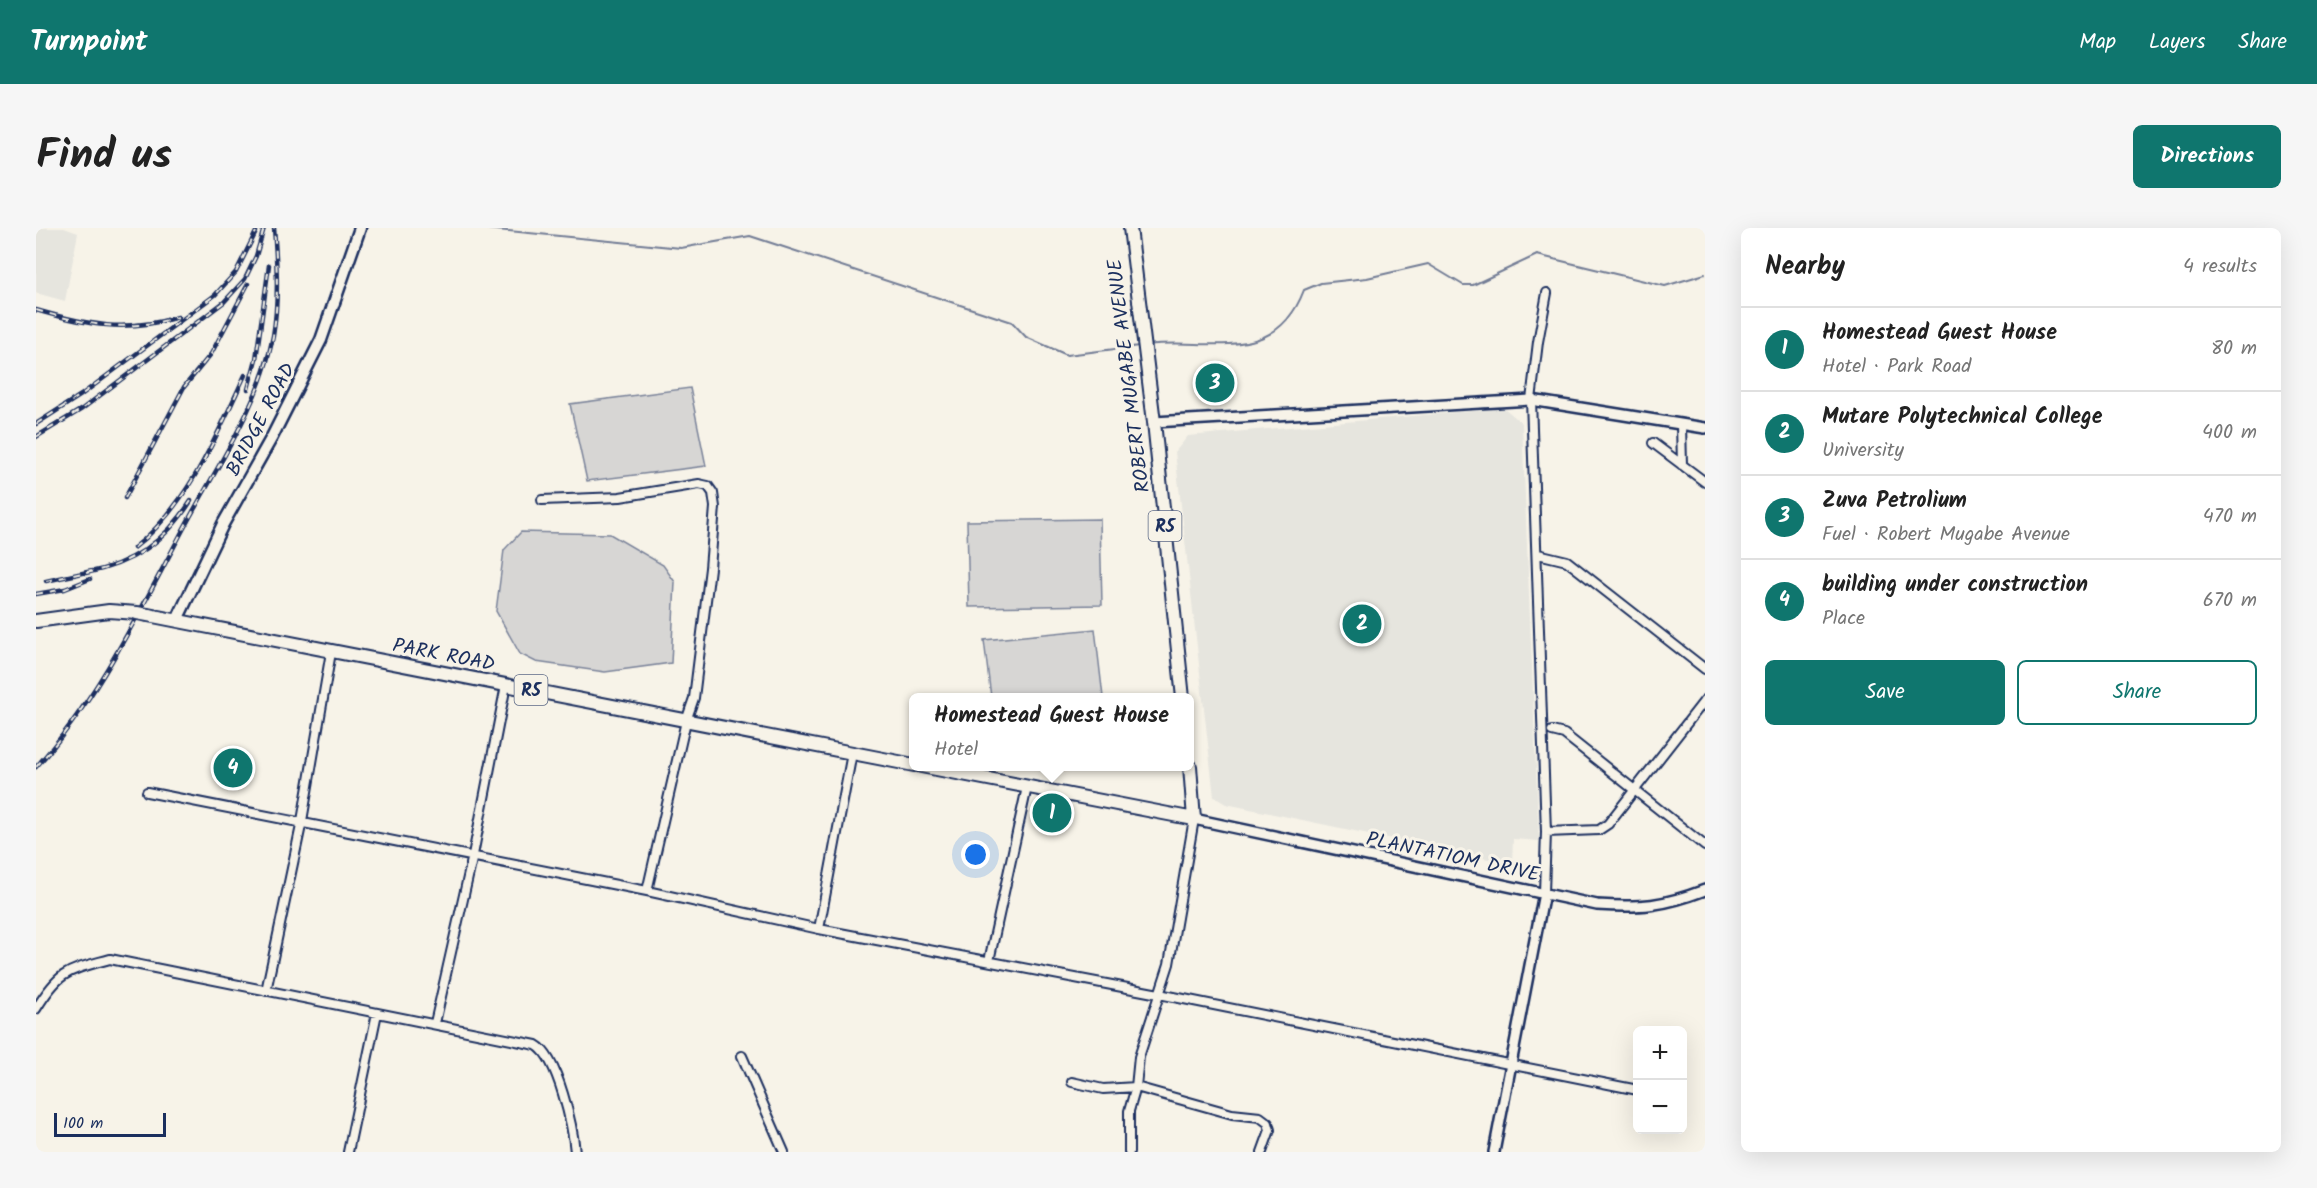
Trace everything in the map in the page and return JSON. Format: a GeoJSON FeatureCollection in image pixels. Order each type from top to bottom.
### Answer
{"type":"FeatureCollection","features":[{"type":"Feature","properties":{"kind":"highway","name":"ROBERT MUGABE AVENUE"},"geometry":{"type":"LineString","coordinates":[[1130,228],[1154,422],[1182,693]]}},
{"type":"Feature","properties":{"kind":"highway","name":"PARK ROAD"},"geometry":{"type":"LineString","coordinates":[[36,621],[102,612],[142,614],[909,764]]}},
{"type":"Feature","properties":{"kind":"highway"},"geometry":{"type":"LineString","coordinates":[[946,771],[1194,819],[1190,771]]}},
{"type":"Feature","properties":{"kind":"main road","name":"BRIDGE ROAD"},"geometry":{"type":"LineString","coordinates":[[177,620],[223,524],[272,437],[321,340],[360,228]]}},
{"type":"Feature","properties":{"kind":"street"},"geometry":{"type":"LineString","coordinates":[[1494,1152],[1544,893],[1546,832],[1531,400],[1547,293]]}},
{"type":"Feature","properties":{"kind":"street"},"geometry":{"type":"LineString","coordinates":[[1154,422],[1531,400],[1705,428]]}},
{"type":"Feature","properties":{"kind":"street"},"geometry":{"type":"LineString","coordinates":[[1681,424],[1682,465]]}},
{"type":"Feature","properties":{"kind":"street"},"geometry":{"type":"LineString","coordinates":[[1653,443],[1705,482]]}},
{"type":"Feature","properties":{"kind":"street"},"geometry":{"type":"LineString","coordinates":[[542,500],[620,497],[699,484],[708,486],[713,494],[715,507],[710,568],[694,698],[686,721],[647,891]]}},
{"type":"Feature","properties":{"kind":"street"},"geometry":{"type":"LineString","coordinates":[[1538,554],[1567,561],[1705,669]]}},
{"type":"Feature","properties":{"kind":"street"},"geometry":{"type":"LineString","coordinates":[[266,991],[302,821],[331,652]]}},
{"type":"Feature","properties":{"kind":"street"},"geometry":{"type":"LineString","coordinates":[[435,1023],[473,855],[506,685]]}},
{"type":"Feature","properties":{"kind":"street"},"geometry":{"type":"LineString","coordinates":[[1546,832],[1599,830],[1608,824],[1705,700]]}},
{"type":"Feature","properties":{"kind":"street"},"geometry":{"type":"LineString","coordinates":[[1552,731],[1563,734],[1705,846]]}},
{"type":"Feature","properties":{"kind":"street"},"geometry":{"type":"LineString","coordinates":[[819,929],[852,753]]}},
{"type":"Feature","properties":{"kind":"street"},"geometry":{"type":"LineString","coordinates":[[989,961],[1027,787]]}},
{"type":"Feature","properties":{"kind":"street"},"geometry":{"type":"LineString","coordinates":[[147,792],[473,855],[819,929],[1633,1089]]}},
{"type":"Feature","properties":{"kind":"street"},"geometry":{"type":"LineString","coordinates":[[1129,1152],[1129,1111],[1136,1087],[1139,1057],[1171,954],[1194,819]]}},
{"type":"Feature","properties":{"kind":"street","name":"PLANTATIOM DRIVE"},"geometry":{"type":"LineString","coordinates":[[1194,819],[1597,905],[1646,908],[1677,901],[1705,891]]}},
{"type":"Feature","properties":{"kind":"street"},"geometry":{"type":"LineString","coordinates":[[36,1010],[51,984],[67,970],[110,959],[435,1023],[540,1047],[547,1056],[566,1100],[575,1152]]}},
{"type":"Feature","properties":{"kind":"street"},"geometry":{"type":"LineString","coordinates":[[348,1152],[377,1013]]}},
{"type":"Feature","properties":{"kind":"street"},"geometry":{"type":"LineString","coordinates":[[742,1056],[784,1152]]}},
{"type":"Feature","properties":{"kind":"street"},"geometry":{"type":"LineString","coordinates":[[1072,1082],[1103,1089],[1136,1087],[1232,1114],[1260,1117],[1268,1123],[1270,1130],[1262,1152]]}},
{"type":"Feature","properties":{"kind":"shaded area"},"geometry":{"type":"Polygon","coordinates":[[[36,228],[64,228],[78,233],[65,301],[36,293],[36,228]]]}},
{"type":"Feature","properties":{"kind":"shaded area"},"geometry":{"type":"Polygon","coordinates":[[[690,388],[706,466],[587,481],[570,404],[690,388]]]}},
{"type":"Feature","properties":{"kind":"shaded area"},"geometry":{"type":"Polygon","coordinates":[[[1504,408],[1522,423],[1539,841],[1513,839],[1512,864],[1226,804],[1214,797],[1175,452],[1188,436],[1504,408]]]}},
{"type":"Feature","properties":{"kind":"shaded area"},"geometry":{"type":"Polygon","coordinates":[[[1100,519],[1102,605],[969,607],[967,521],[1100,519]]]}},
{"type":"Feature","properties":{"kind":"shaded area"},"geometry":{"type":"Polygon","coordinates":[[[521,532],[610,534],[663,565],[675,582],[671,663],[605,672],[536,662],[520,654],[496,611],[504,550],[521,532]]]}},
{"type":"Feature","properties":{"kind":"shaded area"},"geometry":{"type":"Polygon","coordinates":[[[1095,629],[1103,693],[991,693],[984,640],[1095,629]]]}},
{"type":"Feature","properties":{"kind":"waterway"},"geometry":{"type":"LineString","coordinates":[[477,228],[681,248],[750,236],[1012,322],[1026,337],[1067,355],[1139,346]]}},
{"type":"Feature","properties":{"kind":"waterway"},"geometry":{"type":"LineString","coordinates":[[1148,345],[1238,343],[1258,339],[1276,330],[1291,314],[1304,290],[1321,283],[1367,278],[1428,264],[1463,285],[1473,285],[1537,255],[1665,286],[1705,274]]}},
{"type":"Feature","properties":{"kind":"railway"},"geometry":{"type":"LineString","coordinates":[[36,437],[82,409],[224,302],[245,279],[256,256],[264,228]]}},
{"type":"Feature","properties":{"kind":"railway"},"geometry":{"type":"LineString","coordinates":[[36,767],[60,739],[120,647],[250,407],[267,360],[275,323],[277,282],[274,228]]}},
{"type":"Feature","properties":{"kind":"railway"},"geometry":{"type":"LineString","coordinates":[[36,424],[81,395],[215,295],[236,272],[256,232]]}},
{"type":"Feature","properties":{"kind":"railway"},"geometry":{"type":"LineString","coordinates":[[248,389],[256,359],[269,265]]}},
{"type":"Feature","properties":{"kind":"railway"},"geometry":{"type":"LineString","coordinates":[[125,498],[184,387],[211,354],[248,284]]}},
{"type":"Feature","properties":{"kind":"railway"},"geometry":{"type":"LineString","coordinates":[[36,310],[73,320],[123,326],[141,325],[178,317]]}},
{"type":"Feature","properties":{"kind":"railway"},"geometry":{"type":"LineString","coordinates":[[134,548],[153,531],[185,491],[212,445],[245,375]]}},
{"type":"Feature","properties":{"kind":"railway"},"geometry":{"type":"LineString","coordinates":[[86,573],[118,564],[146,549],[170,528],[191,501]]}},
{"type":"Feature","properties":{"kind":"railway"},"geometry":{"type":"LineString","coordinates":[[46,581],[92,571]]}},
{"type":"Feature","properties":{"kind":"railway"},"geometry":{"type":"LineString","coordinates":[[36,594],[65,589],[90,579]]}},
{"type":"Feature","properties":{"kind":"place","name":"Zuva Petrolium"},"geometry":{"type":"Point","coordinates":[1215,383]}},
{"type":"Feature","properties":{"kind":"place","name":"Mutare Polytechnical College"},"geometry":{"type":"Point","coordinates":[1362,624]}},
{"type":"Feature","properties":{"kind":"place","name":"building under construction"},"geometry":{"type":"Point","coordinates":[233,768]}},
{"type":"Feature","properties":{"kind":"place","name":"Homestead Guest House"},"geometry":{"type":"Point","coordinates":[1052,813]}}]}
